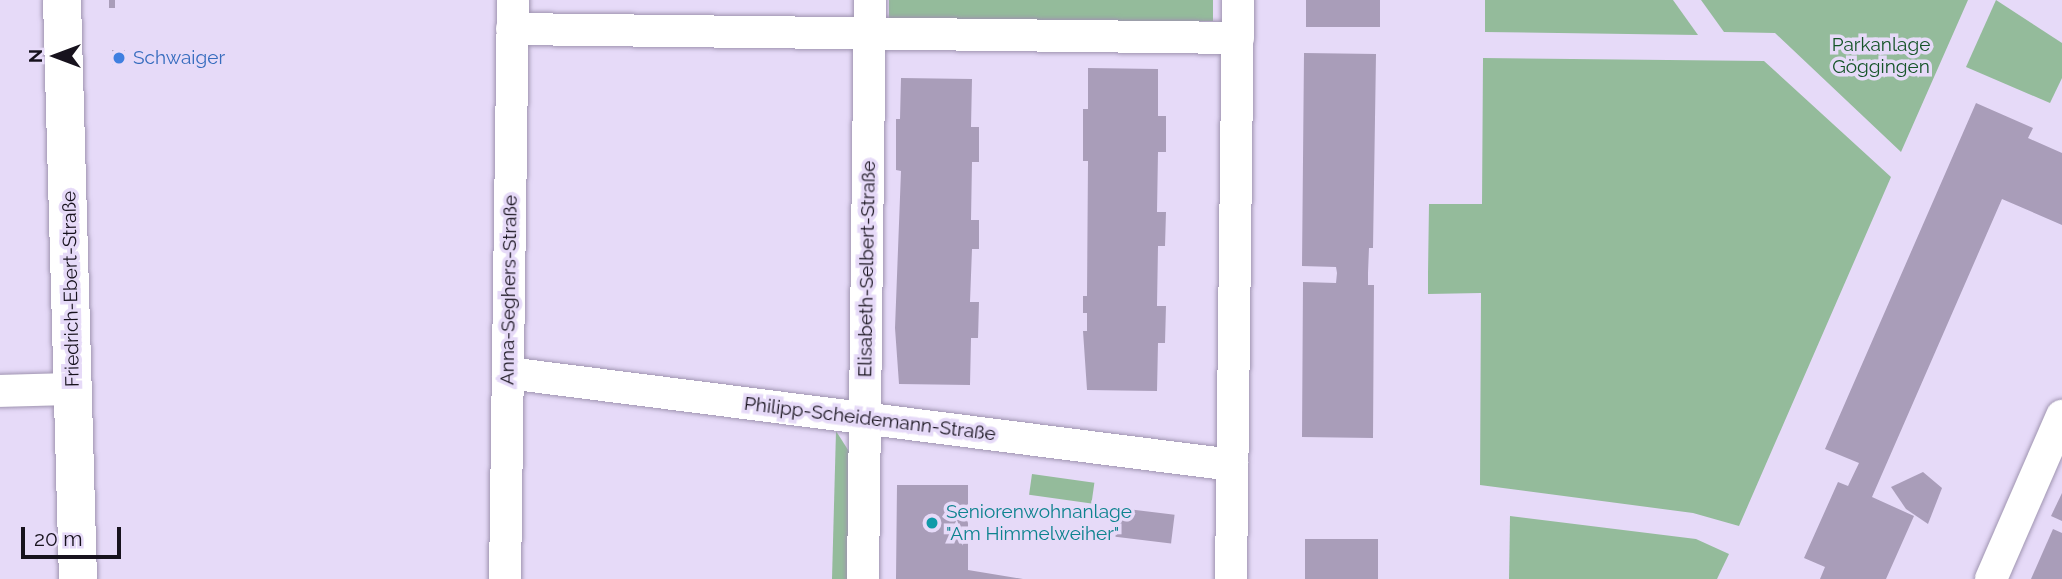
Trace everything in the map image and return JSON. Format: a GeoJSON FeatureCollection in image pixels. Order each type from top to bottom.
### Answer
{"type":"FeatureCollection","features":[{"type":"Feature","properties":{"kind":"street","name":"Friedrich-Ebert-Straße"},"geometry":{"type":"LineString","coordinates":[[62,0],[78,579]]}},
{"type":"Feature","properties":{"kind":"street","name":"Elisabeth-Selbert-Straße"},"geometry":{"type":"LineString","coordinates":[[863,579],[870,0]]}},
{"type":"Feature","properties":{"kind":"street"},"geometry":{"type":"LineString","coordinates":[[1231,579],[1238,0]]}},
{"type":"Feature","properties":{"kind":"street"},"geometry":{"type":"LineString","coordinates":[[513,15],[870,33],[1238,38]]}},
{"type":"Feature","properties":{"kind":"street","name":"Anna-Seghers-Straße"},"geometry":{"type":"LineString","coordinates":[[505,579],[513,15]]}},
{"type":"Feature","properties":{"kind":"street","name":"Philipp-Scheidemann-Straße"},"geometry":{"type":"LineString","coordinates":[[508,373],[1232,464]]}},
{"type":"Feature","properties":{"kind":"street"},"geometry":{"type":"LineString","coordinates":[[0,391],[72,389]]}},
{"type":"Feature","properties":{"kind":"street"},"geometry":{"type":"LineString","coordinates":[[1991,579],[2062,416]]}},
{"type":"Feature","properties":{"kind":"green space"},"geometry":{"type":"Polygon","coordinates":[[[889,0],[1213,0],[1213,21],[889,21],[889,0]]]}},
{"type":"Feature","properties":{"kind":"green space"},"geometry":{"type":"Polygon","coordinates":[[[1485,0],[1673,0],[1698,35],[1485,32],[1485,0]]]}},
{"type":"Feature","properties":{"kind":"green space","name":"Parkanlage Göggingen"},"geometry":{"type":"Polygon","coordinates":[[[1701,0],[1968,0],[1901,152],[1775,33],[1724,32],[1701,0]]]}},
{"type":"Feature","properties":{"kind":"green space"},"geometry":{"type":"Polygon","coordinates":[[[1996,0],[2062,43],[2062,78],[2050,103],[1966,67],[1996,0]]]}},
{"type":"Feature","properties":{"kind":"green space"},"geometry":{"type":"Polygon","coordinates":[[[1483,58],[1764,61],[1891,177],[1739,526],[1693,513],[1480,485],[1481,293],[1428,294],[1428,273],[1429,204],[1482,204],[1483,58]]]}},
{"type":"Feature","properties":{"kind":"green space"},"geometry":{"type":"Polygon","coordinates":[[[836,431],[850,453],[848,579],[832,579],[836,431]]]}},
{"type":"Feature","properties":{"kind":"green space"},"geometry":{"type":"Polygon","coordinates":[[[1032,474],[1094,483],[1091,504],[1029,495],[1032,474]]]}},
{"type":"Feature","properties":{"kind":"green space"},"geometry":{"type":"Polygon","coordinates":[[[1510,516],[1696,539],[1729,554],[1717,579],[1509,579],[1510,516]]]}},
{"type":"Feature","properties":{"kind":"building"},"geometry":{"type":"Polygon","coordinates":[[[109,0],[115,0],[115,8],[109,8],[109,0]]]}},
{"type":"Feature","properties":{"kind":"building"},"geometry":{"type":"Polygon","coordinates":[[[1306,0],[1380,0],[1380,27],[1306,27],[1306,0]]]}},
{"type":"Feature","properties":{"kind":"building","name":"Schwaiger"},"geometry":{"type":"Polygon","coordinates":[[[112,50],[125,50],[125,65],[112,65],[112,50]]]}},
{"type":"Feature","properties":{"kind":"building"},"geometry":{"type":"Polygon","coordinates":[[[1304,53],[1376,54],[1373,248],[1369,248],[1368,273],[1368,285],[1374,285],[1373,438],[1302,437],[1303,282],[1336,283],[1337,273],[1336,267],[1302,266],[1304,53]]]}},
{"type":"Feature","properties":{"kind":"building"},"geometry":{"type":"Polygon","coordinates":[[[1088,68],[1158,69],[1158,116],[1166,116],[1166,152],[1158,152],[1157,212],[1166,212],[1165,246],[1158,246],[1157,306],[1166,306],[1165,343],[1158,343],[1157,391],[1087,390],[1083,331],[1087,331],[1087,313],[1083,313],[1083,296],[1087,296],[1088,161],[1083,161],[1083,109],[1088,109],[1088,68]]]}},
{"type":"Feature","properties":{"kind":"building"},"geometry":{"type":"Polygon","coordinates":[[[901,78],[972,79],[971,127],[979,127],[979,162],[972,162],[971,220],[979,220],[979,249],[972,249],[970,302],[979,302],[978,338],[971,338],[970,385],[899,384],[895,328],[901,171],[896,170],[896,119],[900,119],[901,78]]]}},
{"type":"Feature","properties":{"kind":"building"},"geometry":{"type":"Polygon","coordinates":[[[1976,103],[2033,128],[2028,138],[2062,153],[2062,225],[2002,199],[1872,497],[1914,516],[1886,579],[1820,579],[1825,567],[1804,558],[1838,482],[1848,486],[1859,463],[1825,449],[1976,103]]]}},
{"type":"Feature","properties":{"kind":"building"},"geometry":{"type":"Polygon","coordinates":[[[1923,472],[1942,488],[1928,524],[1906,509],[1891,487],[1923,472]]]}},
{"type":"Feature","properties":{"kind":"building","name":"Seniorenwohnanlage \"Am Himmelweiher\""},"geometry":{"type":"Polygon","coordinates":[[[897,485],[968,485],[968,570],[1023,579],[896,579],[897,485]]]}},
{"type":"Feature","properties":{"kind":"building"},"geometry":{"type":"Polygon","coordinates":[[[2062,493],[2062,521],[2051,516],[2062,493]]]}},
{"type":"Feature","properties":{"kind":"building"},"geometry":{"type":"Polygon","coordinates":[[[1119,508],[1175,515],[1171,544],[1115,537],[1119,508]]]}},
{"type":"Feature","properties":{"kind":"building"},"geometry":{"type":"Polygon","coordinates":[[[2053,529],[2062,533],[2062,579],[2031,579],[2053,529]]]}},
{"type":"Feature","properties":{"kind":"building"},"geometry":{"type":"Polygon","coordinates":[[[1305,539],[1378,539],[1378,579],[1305,579],[1305,539]]]}},
{"type":"Feature","properties":{"kind":"place","name":"Schwaiger"},"geometry":{"type":"Point","coordinates":[119,58]}},
{"type":"Feature","properties":{"kind":"place","name":"Seniorenwohnanlage \"Am Himmelweiher\""},"geometry":{"type":"Point","coordinates":[932,523]}}]}
